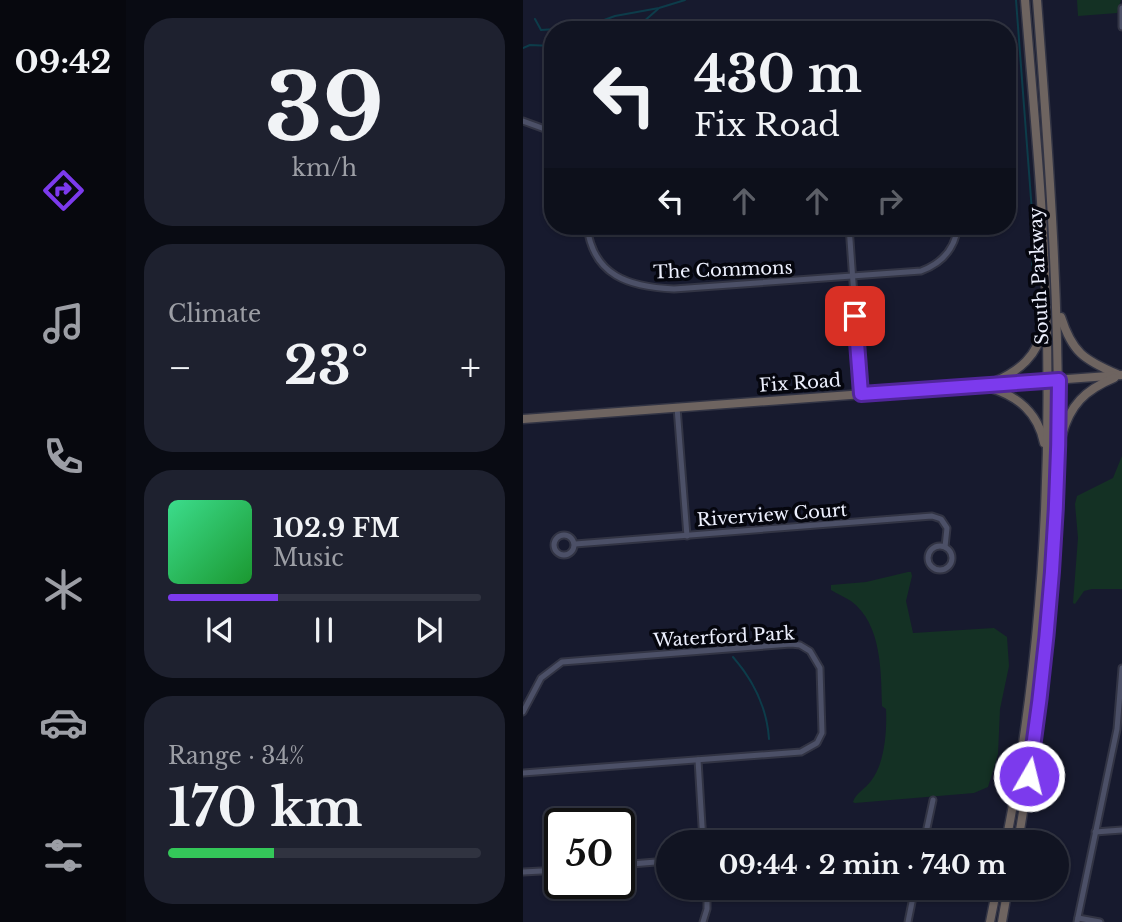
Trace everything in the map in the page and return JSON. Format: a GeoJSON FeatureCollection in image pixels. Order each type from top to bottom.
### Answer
{"type":"FeatureCollection","features":[{"type":"Feature","properties":{"kind":"main road","name":"South Parkway"},"geometry":{"type":"LineString","coordinates":[[1008,830],[1031,681],[1047,457],[1046,302],[1025,0]]}},
{"type":"Feature","properties":{"kind":"main road","name":"South Parkway"},"geometry":{"type":"LineString","coordinates":[[1020,830],[1040,700],[1057,506],[1058,304],[1037,0]]}},
{"type":"Feature","properties":{"kind":"main road"},"geometry":{"type":"LineString","coordinates":[[984,386],[1016,371],[1029,360],[1042,335],[1046,302]]}},
{"type":"Feature","properties":{"kind":"main road"},"geometry":{"type":"LineString","coordinates":[[1058,304],[1070,341],[1077,351],[1089,362],[1121,375]]}},
{"type":"Feature","properties":{"kind":"main road"},"geometry":{"type":"LineString","coordinates":[[1058,446],[1068,415],[1079,399],[1098,385],[1121,375]]}},
{"type":"Feature","properties":{"kind":"main road","name":"Fix Road"},"geometry":{"type":"LineString","coordinates":[[523,419],[1121,375]]}},
{"type":"Feature","properties":{"kind":"main road"},"geometry":{"type":"LineString","coordinates":[[984,386],[1012,396],[1029,410],[1038,425],[1047,457]]}},
{"type":"Feature","properties":{"kind":"main road"},"geometry":{"type":"LineString","coordinates":[[990,922],[994,900]]}},
{"type":"Feature","properties":{"kind":"main road"},"geometry":{"type":"LineString","coordinates":[[1001,922],[1005,900]]}},
{"type":"Feature","properties":{"kind":"street"},"geometry":{"type":"LineString","coordinates":[[1122,8],[1122,27]]}},
{"type":"Feature","properties":{"kind":"street"},"geometry":{"type":"LineString","coordinates":[[523,121],[544,128]]}},
{"type":"Feature","properties":{"kind":"street","name":"The Commons"},"geometry":{"type":"LineString","coordinates":[[589,235],[591,246],[601,264],[617,276],[643,288],[674,289],[910,273],[928,269],[940,261],[952,247],[955,235]]}},
{"type":"Feature","properties":{"kind":"street"},"geometry":{"type":"LineString","coordinates":[[850,235],[861,394]]}},
{"type":"Feature","properties":{"kind":"street"},"geometry":{"type":"LineString","coordinates":[[677,407],[687,536]]}},
{"type":"Feature","properties":{"kind":"street","name":"Riverview Court"},"geometry":{"type":"LineString","coordinates":[[575,544],[932,516],[941,519],[947,528],[945,547]]}},
{"type":"Feature","properties":{"kind":"street"},"geometry":{"type":"LineString","coordinates":[[935,547],[945,547],[951,555],[951,563],[946,569],[936,570],[928,562],[929,553],[935,547]]}},
{"type":"Feature","properties":{"kind":"street","name":"Waterford Park"},"geometry":{"type":"LineString","coordinates":[[523,712],[545,674],[556,665],[568,661],[791,644],[806,647],[815,656],[820,668],[824,725],[817,743],[801,752],[523,773]]}},
{"type":"Feature","properties":{"kind":"street"},"geometry":{"type":"LineString","coordinates":[[1100,922],[1078,920],[1095,832],[1118,737],[1122,668]]}},
{"type":"Feature","properties":{"kind":"street"},"geometry":{"type":"LineString","coordinates":[[698,760],[702,830]]}},
{"type":"Feature","properties":{"kind":"street"},"geometry":{"type":"LineString","coordinates":[[927,830],[933,800]]}},
{"type":"Feature","properties":{"kind":"street"},"geometry":{"type":"LineString","coordinates":[[1095,832],[1122,830]]}},
{"type":"Feature","properties":{"kind":"street"},"geometry":{"type":"LineString","coordinates":[[635,864],[656,862]]}},
{"type":"Feature","properties":{"kind":"street"},"geometry":{"type":"LineString","coordinates":[[523,872],[544,871]]}},
{"type":"Feature","properties":{"kind":"street"},"geometry":{"type":"LineString","coordinates":[[703,922],[707,900]]}},
{"type":"Feature","properties":{"kind":"street"},"geometry":{"type":"LineString","coordinates":[[908,922],[912,900]]}},
{"type":"Feature","properties":{"kind":"green space"},"geometry":{"type":"Polygon","coordinates":[[[1077,0],[1121,0],[1117,13],[1078,16],[1077,0]]]}},
{"type":"Feature","properties":{"kind":"green space"},"geometry":{"type":"Polygon","coordinates":[[[1122,456],[1122,589],[1084,591],[1075,604],[1077,496],[1113,478],[1122,456]]]}},
{"type":"Feature","properties":{"kind":"green space"},"geometry":{"type":"Polygon","coordinates":[[[911,572],[912,576],[906,601],[913,633],[994,628],[1007,637],[1009,666],[1000,709],[998,754],[988,787],[974,793],[855,803],[854,799],[876,774],[882,756],[886,709],[882,706],[878,649],[869,622],[851,601],[831,590],[831,585],[866,582],[911,572]]]}},
{"type":"Feature","properties":{"kind":"waterway"},"geometry":{"type":"LineString","coordinates":[[601,21],[685,0]]}},
{"type":"Feature","properties":{"kind":"waterway"},"geometry":{"type":"LineString","coordinates":[[1016,0],[1033,225],[1032,279]]}},
{"type":"Feature","properties":{"kind":"waterway"},"geometry":{"type":"LineString","coordinates":[[644,21],[658,9]]}},
{"type":"Feature","properties":{"kind":"waterway"},"geometry":{"type":"LineString","coordinates":[[535,19],[541,30],[544,30]]}},
{"type":"Feature","properties":{"kind":"waterway"},"geometry":{"type":"LineString","coordinates":[[523,48],[530,45],[544,46]]}},
{"type":"Feature","properties":{"kind":"waterway"},"geometry":{"type":"LineString","coordinates":[[733,657],[758,695],[769,739]]}},
{"type":"Feature","properties":{"kind":"route"},"geometry":{"type":"LineString","coordinates":[[855,316],[861,394],[1059,380],[1057,506],[1050,609],[1029,776]]}}]}
